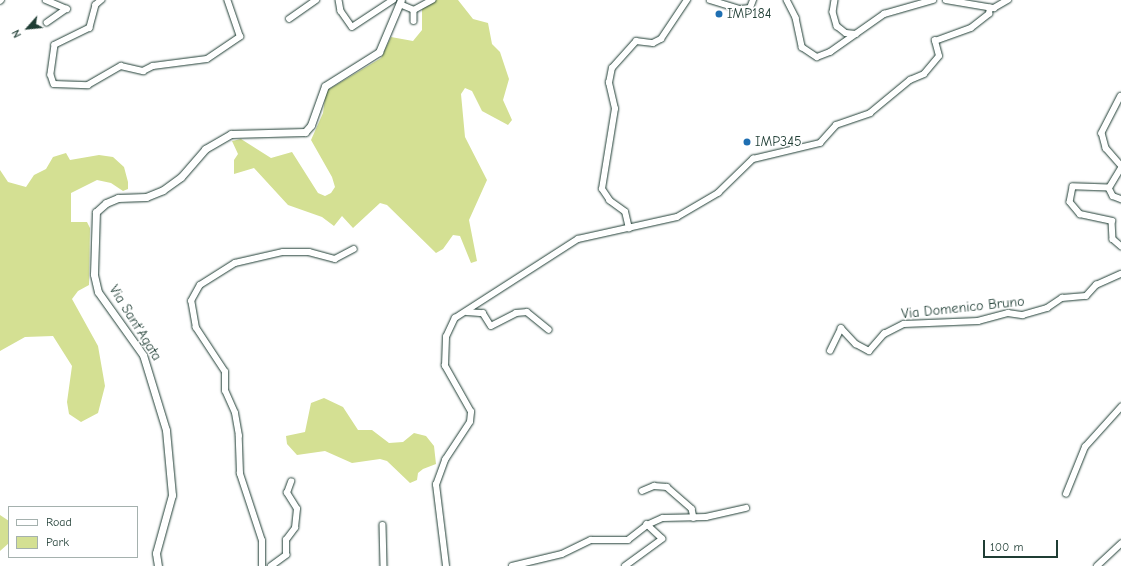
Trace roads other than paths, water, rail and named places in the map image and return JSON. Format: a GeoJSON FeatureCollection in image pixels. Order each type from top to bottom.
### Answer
{"type":"FeatureCollection","features":[{"type":"Feature","properties":{"kind":"street"},"geometry":{"type":"LineString","coordinates":[[46,0],[67,8],[47,23]]}},
{"type":"Feature","properties":{"kind":"street"},"geometry":{"type":"LineString","coordinates":[[102,0],[96,5],[90,28],[55,44],[51,75],[54,84],[88,85],[121,66],[143,71],[153,66],[207,59],[240,37],[227,0]]}},
{"type":"Feature","properties":{"kind":"street"},"geometry":{"type":"LineString","coordinates":[[290,19],[316,0]]}},
{"type":"Feature","properties":{"kind":"street"},"geometry":{"type":"LineString","coordinates":[[339,0],[341,11],[352,27],[398,1],[414,10]]}},
{"type":"Feature","properties":{"kind":"street"},"geometry":{"type":"LineString","coordinates":[[414,10],[432,0]]}},
{"type":"Feature","properties":{"kind":"street"},"geometry":{"type":"LineString","coordinates":[[629,229],[625,212],[610,202],[602,189],[614,109],[609,83],[612,68],[636,41],[653,43],[661,39],[687,0]]}},
{"type":"Feature","properties":{"kind":"street"},"geometry":{"type":"LineString","coordinates":[[710,0],[740,9],[750,8],[753,0]]}},
{"type":"Feature","properties":{"kind":"street"},"geometry":{"type":"LineString","coordinates":[[787,0],[796,18],[802,47],[810,56],[823,56],[858,34],[884,14],[933,0]]}},
{"type":"Feature","properties":{"kind":"street"},"geometry":{"type":"LineString","coordinates":[[835,0],[833,12],[837,26],[846,34],[858,34]]}},
{"type":"Feature","properties":{"kind":"street"},"geometry":{"type":"LineString","coordinates":[[946,0],[990,8],[1008,0]]}},
{"type":"Feature","properties":{"kind":"street","name":"Via Sant'Agata"},"geometry":{"type":"LineString","coordinates":[[158,566],[156,553],[172,495],[166,430],[142,355],[98,292],[94,274],[96,212],[106,203],[118,198],[146,197],[163,190],[180,177],[205,149],[231,134],[305,132],[311,125],[324,86],[379,52],[398,1]]}},
{"type":"Feature","properties":{"kind":"street"},"geometry":{"type":"LineString","coordinates":[[446,566],[436,485],[444,460],[470,422],[471,412],[445,366],[444,350],[452,322],[578,239],[629,229],[677,217],[718,193],[752,159],[820,143],[840,123],[870,113],[910,80],[924,74],[939,56],[936,41],[971,28],[986,18],[990,8]]}},
{"type":"Feature","properties":{"kind":"street"},"geometry":{"type":"LineString","coordinates":[[414,10],[414,21]]}},
{"type":"Feature","properties":{"kind":"street"},"geometry":{"type":"LineString","coordinates":[[1109,188],[1121,167],[1106,148],[1102,133],[1121,96]]}},
{"type":"Feature","properties":{"kind":"street"},"geometry":{"type":"LineString","coordinates":[[1109,188],[1096,190],[1073,187],[1070,202],[1080,214],[1112,221],[1113,238],[1121,246]]}},
{"type":"Feature","properties":{"kind":"street"},"geometry":{"type":"LineString","coordinates":[[1109,188],[1113,196],[1121,199]]}},
{"type":"Feature","properties":{"kind":"street"},"geometry":{"type":"LineString","coordinates":[[262,566],[262,541],[240,474],[239,436],[235,413],[225,391],[225,372],[196,328],[191,300],[200,285],[235,263],[283,252],[310,252],[335,259],[354,249]]}},
{"type":"Feature","properties":{"kind":"street","name":"Via Domenico Bruno"},"geometry":{"type":"LineString","coordinates":[[830,351],[841,328],[856,344],[869,351],[884,334],[904,324],[978,321],[1008,313],[1024,315],[1047,308],[1062,298],[1086,296],[1096,285],[1121,274]]}},
{"type":"Feature","properties":{"kind":"street"},"geometry":{"type":"LineString","coordinates":[[467,312],[483,313],[491,326],[516,313],[527,312],[549,330]]}},
{"type":"Feature","properties":{"kind":"street"},"geometry":{"type":"LineString","coordinates":[[1066,494],[1085,447],[1121,407]]}},
{"type":"Feature","properties":{"kind":"street"},"geometry":{"type":"LineString","coordinates":[[271,566],[286,555],[286,540],[295,528],[297,509],[287,493],[291,482]]}},
{"type":"Feature","properties":{"kind":"street"},"geometry":{"type":"LineString","coordinates":[[642,491],[654,486],[667,487],[692,509],[694,518]]}},
{"type":"Feature","properties":{"kind":"street"},"geometry":{"type":"LineString","coordinates":[[512,566],[562,554],[591,540],[628,540],[647,525],[663,518],[694,518],[746,508]]}},
{"type":"Feature","properties":{"kind":"street"},"geometry":{"type":"LineString","coordinates":[[383,525],[384,566]]}},
{"type":"Feature","properties":{"kind":"street"},"geometry":{"type":"LineString","coordinates":[[625,566],[662,538],[647,525]]}},
{"type":"Feature","properties":{"kind":"street"},"geometry":{"type":"LineString","coordinates":[[1097,566],[1121,544]]}},
{"type":"Feature","properties":{"kind":"place","name":"IMP184"},"geometry":{"type":"Point","coordinates":[719,14]}},
{"type":"Feature","properties":{"kind":"place","name":"IMP345"},"geometry":{"type":"Point","coordinates":[747,142]}}]}
